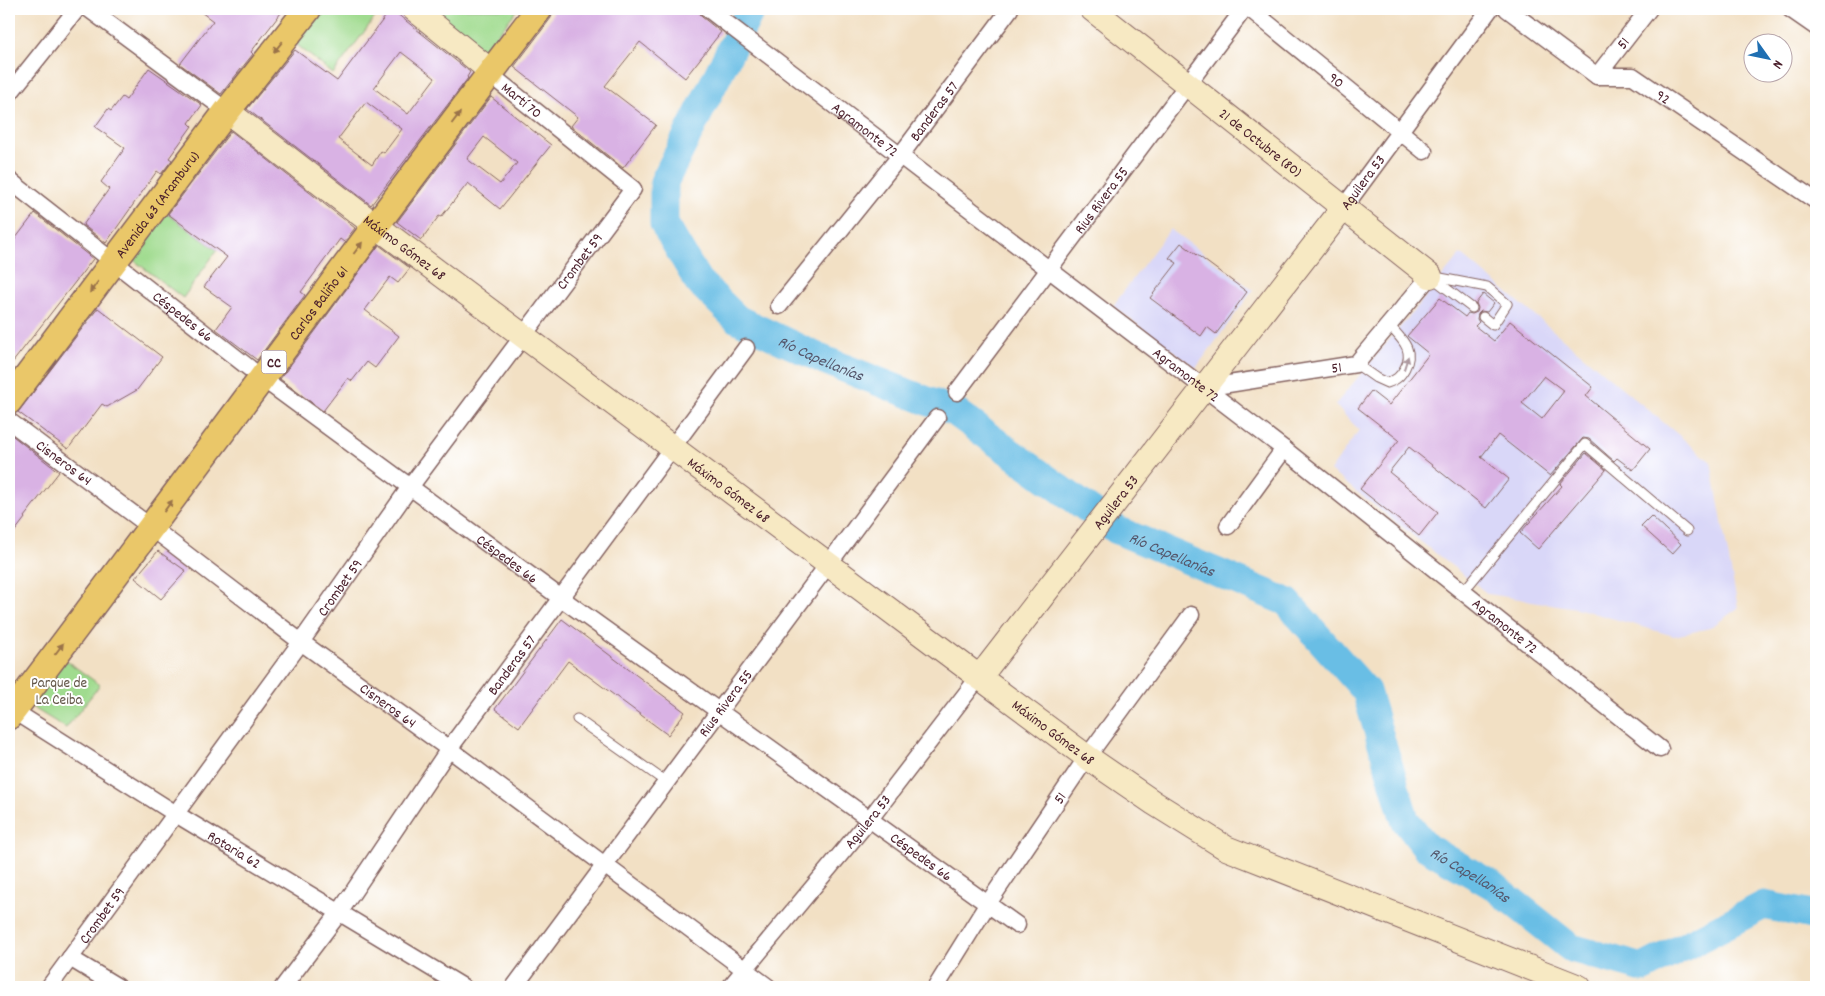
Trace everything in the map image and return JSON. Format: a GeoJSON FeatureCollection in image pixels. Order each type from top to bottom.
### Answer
{"type":"FeatureCollection","features":[{"type":"Feature","properties":{"kind":"main road","name":"Avenida 63 (Aramburu)"},"geometry":{"type":"LineString","coordinates":[[9,401],[226,112],[308,9]]}},
{"type":"Feature","properties":{"kind":"main road","name":"Carlos Baliño 61"},"geometry":{"type":"LineString","coordinates":[[10,712],[152,528],[376,225],[539,9]]}},
{"type":"Feature","properties":{"kind":"street"},"geometry":{"type":"LineString","coordinates":[[9,94],[77,9]]}},
{"type":"Feature","properties":{"kind":"street","name":"Máximo Gómez 68"},"geometry":{"type":"LineString","coordinates":[[89,9],[979,677],[1154,804],[1226,848],[1579,987]]}},
{"type":"Feature","properties":{"kind":"street","name":"Martí 70"},"geometry":{"type":"LineString","coordinates":[[414,9],[633,189]]}},
{"type":"Feature","properties":{"kind":"street","name":"Agramonte 72"},"geometry":{"type":"LineString","coordinates":[[708,9],[1284,449],[1660,749]]}},
{"type":"Feature","properties":{"kind":"street","name":"Banderas 57"},"geometry":{"type":"LineString","coordinates":[[779,306],[900,156],[1010,9]]}},
{"type":"Feature","properties":{"kind":"street","name":"21 de Octubre (80)"},"geometry":{"type":"LineString","coordinates":[[1092,9],[1344,206],[1430,276]]}},
{"type":"Feature","properties":{"kind":"street","name":"Rius Rivera 55"},"geometry":{"type":"LineString","coordinates":[[957,392],[1244,9]]}},
{"type":"Feature","properties":{"kind":"street","name":"90"},"geometry":{"type":"LineString","coordinates":[[1250,9],[1424,151]]}},
{"type":"Feature","properties":{"kind":"street","name":"Aguilera 53"},"geometry":{"type":"LineString","coordinates":[[730,987],[869,820],[1344,206],[1490,9]]}},
{"type":"Feature","properties":{"kind":"street"},"geometry":{"type":"LineString","coordinates":[[1507,9],[1597,76]]}},
{"type":"Feature","properties":{"kind":"street","name":"51"},"geometry":{"type":"LineString","coordinates":[[1597,76],[1649,9]]}},
{"type":"Feature","properties":{"kind":"street"},"geometry":{"type":"LineString","coordinates":[[1790,9],[1816,27]]}},
{"type":"Feature","properties":{"kind":"street","name":"92"},"geometry":{"type":"LineString","coordinates":[[1597,76],[1633,76],[1816,201]]}},
{"type":"Feature","properties":{"kind":"street","name":"Céspedes 66"},"geometry":{"type":"LineString","coordinates":[[9,180],[262,378],[561,598],[720,710],[1016,925]]}},
{"type":"Feature","properties":{"kind":"street","name":"Crombet 59"},"geometry":{"type":"LineString","coordinates":[[49,987],[301,642],[410,487],[633,189]]}},
{"type":"Feature","properties":{"kind":"street","name":"51"},"geometry":{"type":"LineString","coordinates":[[1204,388],[1356,364],[1430,276]]}},
{"type":"Feature","properties":{"kind":"street","name":"Banderas 57"},"geometry":{"type":"LineString","coordinates":[[283,987],[339,913],[449,749],[746,348]]}},
{"type":"Feature","properties":{"kind":"street","name":"Rius Rivera 55"},"geometry":{"type":"LineString","coordinates":[[514,987],[937,418]]}},
{"type":"Feature","properties":{"kind":"street","name":"Cisneros 64"},"geometry":{"type":"LineString","coordinates":[[9,421],[301,642],[449,749],[768,987]]}},
{"type":"Feature","properties":{"kind":"street"},"geometry":{"type":"LineString","coordinates":[[1228,526],[1284,449]]}},
{"type":"Feature","properties":{"kind":"street","name":"51"},"geometry":{"type":"LineString","coordinates":[[936,987],[987,905],[1087,757],[1191,615]]}},
{"type":"Feature","properties":{"kind":"street","name":"Rotaria 62"},"geometry":{"type":"LineString","coordinates":[[10,712],[463,987]]}},
{"type":"Feature","properties":{"kind":"street"},"geometry":{"type":"LineString","coordinates":[[70,958],[118,987]]}},
{"type":"Feature","properties":{"kind":"lane"},"geometry":{"type":"LineString","coordinates":[[1430,276],[1472,308]]}},
{"type":"Feature","properties":{"kind":"lane"},"geometry":{"type":"LineString","coordinates":[[1430,276],[1488,287],[1507,304],[1493,325],[1483,317]]}},
{"type":"Feature","properties":{"kind":"lane"},"geometry":{"type":"LineString","coordinates":[[1356,364],[1387,383],[1398,379],[1409,360],[1409,353],[1406,345],[1389,325]]}},
{"type":"Feature","properties":{"kind":"lane"},"geometry":{"type":"LineString","coordinates":[[1463,592],[1585,444],[1687,531]]}},
{"type":"Feature","properties":{"kind":"lane"},"geometry":{"type":"LineString","coordinates":[[577,719],[666,782]]}},
{"type":"Feature","properties":{"kind":"shaded area"},"geometry":{"type":"Polygon","coordinates":[[[1170,229],[1253,290],[1196,368],[1113,306],[1170,229]]]}},
{"type":"Feature","properties":{"kind":"shaded area"},"geometry":{"type":"Polygon","coordinates":[[[1461,254],[1711,462],[1738,608],[1710,628],[1674,636],[1576,608],[1488,594],[1330,471],[1359,430],[1335,405],[1461,254]]]}},
{"type":"Feature","properties":{"kind":"green space"},"geometry":{"type":"Polygon","coordinates":[[[316,9],[381,9],[333,74],[291,40],[316,9]]]}},
{"type":"Feature","properties":{"kind":"green space"},"geometry":{"type":"Polygon","coordinates":[[[433,9],[518,9],[484,51],[433,9]]]}},
{"type":"Feature","properties":{"kind":"green space"},"geometry":{"type":"Polygon","coordinates":[[[161,209],[217,250],[183,298],[127,255],[161,209]]]}},
{"type":"Feature","properties":{"kind":"green space","name":"Parque de La Ceiba"},"geometry":{"type":"Polygon","coordinates":[[[53,651],[100,685],[66,728],[17,698],[53,651]]]}},
{"type":"Feature","properties":{"kind":"building"},"geometry":{"type":"Polygon","coordinates":[[[197,9],[284,9],[251,52],[253,54],[221,94],[180,64],[213,21],[197,9]]]}},
{"type":"Feature","properties":{"kind":"building"},"geometry":{"type":"Polygon","coordinates":[[[391,9],[470,72],[468,78],[371,205],[247,109],[295,50],[337,81],[391,9]],[[401,52],[374,88],[408,114],[435,78],[401,52]],[[366,102],[338,139],[372,165],[381,151],[384,153],[402,129],[366,102]]]}},
{"type":"Feature","properties":{"kind":"building"},"geometry":{"type":"Polygon","coordinates":[[[554,9],[698,9],[702,17],[721,32],[685,78],[640,42],[605,86],[656,125],[623,168],[571,126],[578,117],[514,67],[551,18],[554,9]]]}},
{"type":"Feature","properties":{"kind":"building"},"geometry":{"type":"Polygon","coordinates":[[[149,68],[202,105],[189,123],[192,126],[169,158],[172,160],[161,174],[157,171],[106,243],[83,225],[109,189],[101,182],[125,148],[95,127],[108,109],[111,111],[122,97],[126,100],[149,68]]]}},
{"type":"Feature","properties":{"kind":"building"},"geometry":{"type":"Polygon","coordinates":[[[491,97],[551,145],[500,209],[468,183],[421,240],[397,222],[491,97]],[[484,137],[467,159],[500,184],[517,163],[484,137]]]}},
{"type":"Feature","properties":{"kind":"building"},"geometry":{"type":"Polygon","coordinates":[[[231,131],[355,228],[344,242],[340,239],[301,292],[305,295],[257,360],[216,329],[232,307],[204,287],[227,257],[168,214],[231,131]]]}},
{"type":"Feature","properties":{"kind":"building"},"geometry":{"type":"Polygon","coordinates":[[[35,213],[93,259],[9,367],[9,247],[35,213]]]}},
{"type":"Feature","properties":{"kind":"building"},"geometry":{"type":"Polygon","coordinates":[[[1181,243],[1247,292],[1216,334],[1207,327],[1201,336],[1150,298],[1177,263],[1169,258],[1181,243]]]}},
{"type":"Feature","properties":{"kind":"building"},"geometry":{"type":"Polygon","coordinates":[[[379,245],[410,268],[398,283],[390,277],[365,310],[399,336],[375,368],[367,362],[352,381],[348,378],[323,411],[280,379],[379,245]]]}},
{"type":"Feature","properties":{"kind":"building"},"geometry":{"type":"Polygon","coordinates":[[[1483,294],[1494,303],[1487,312],[1481,311],[1478,314],[1477,319],[1479,322],[1475,326],[1494,341],[1510,321],[1593,387],[1586,396],[1650,449],[1633,470],[1617,458],[1614,461],[1589,439],[1583,438],[1550,476],[1498,435],[1481,457],[1509,479],[1486,508],[1409,447],[1389,472],[1438,512],[1419,536],[1360,489],[1399,440],[1358,408],[1371,391],[1389,405],[1429,354],[1407,336],[1440,298],[1465,317],[1468,313],[1477,312],[1476,303],[1483,294]],[[1544,376],[1522,403],[1542,419],[1564,391],[1544,376]]]}},
{"type":"Feature","properties":{"kind":"building"},"geometry":{"type":"Polygon","coordinates":[[[98,308],[162,357],[137,390],[107,407],[102,404],[68,449],[18,412],[98,308]]]}},
{"type":"Feature","properties":{"kind":"building"},"geometry":{"type":"Polygon","coordinates":[[[9,433],[59,472],[9,539],[9,433]]]}},
{"type":"Feature","properties":{"kind":"building"},"geometry":{"type":"Polygon","coordinates":[[[1586,453],[1606,470],[1538,549],[1520,533],[1562,486],[1560,484],[1586,453]]]}},
{"type":"Feature","properties":{"kind":"building"},"geometry":{"type":"Polygon","coordinates":[[[1651,516],[1681,544],[1672,554],[1641,526],[1651,516]]]}},
{"type":"Feature","properties":{"kind":"building"},"geometry":{"type":"Polygon","coordinates":[[[158,551],[186,571],[161,599],[135,578],[158,551]]]}},
{"type":"Feature","properties":{"kind":"building"},"geometry":{"type":"Polygon","coordinates":[[[562,619],[685,712],[668,735],[568,661],[519,727],[495,709],[562,619]]]}},
{"type":"Feature","properties":{"kind":"waterway","name":"Río Capellanías"},"geometry":{"type":"LineString","coordinates":[[751,9],[664,182],[664,224],[698,281],[737,319],[824,360],[955,412],[1117,530],[1287,602],[1366,691],[1405,820],[1426,847],[1492,885],[1571,948],[1643,968],[1764,905],[1816,916]]}}]}
